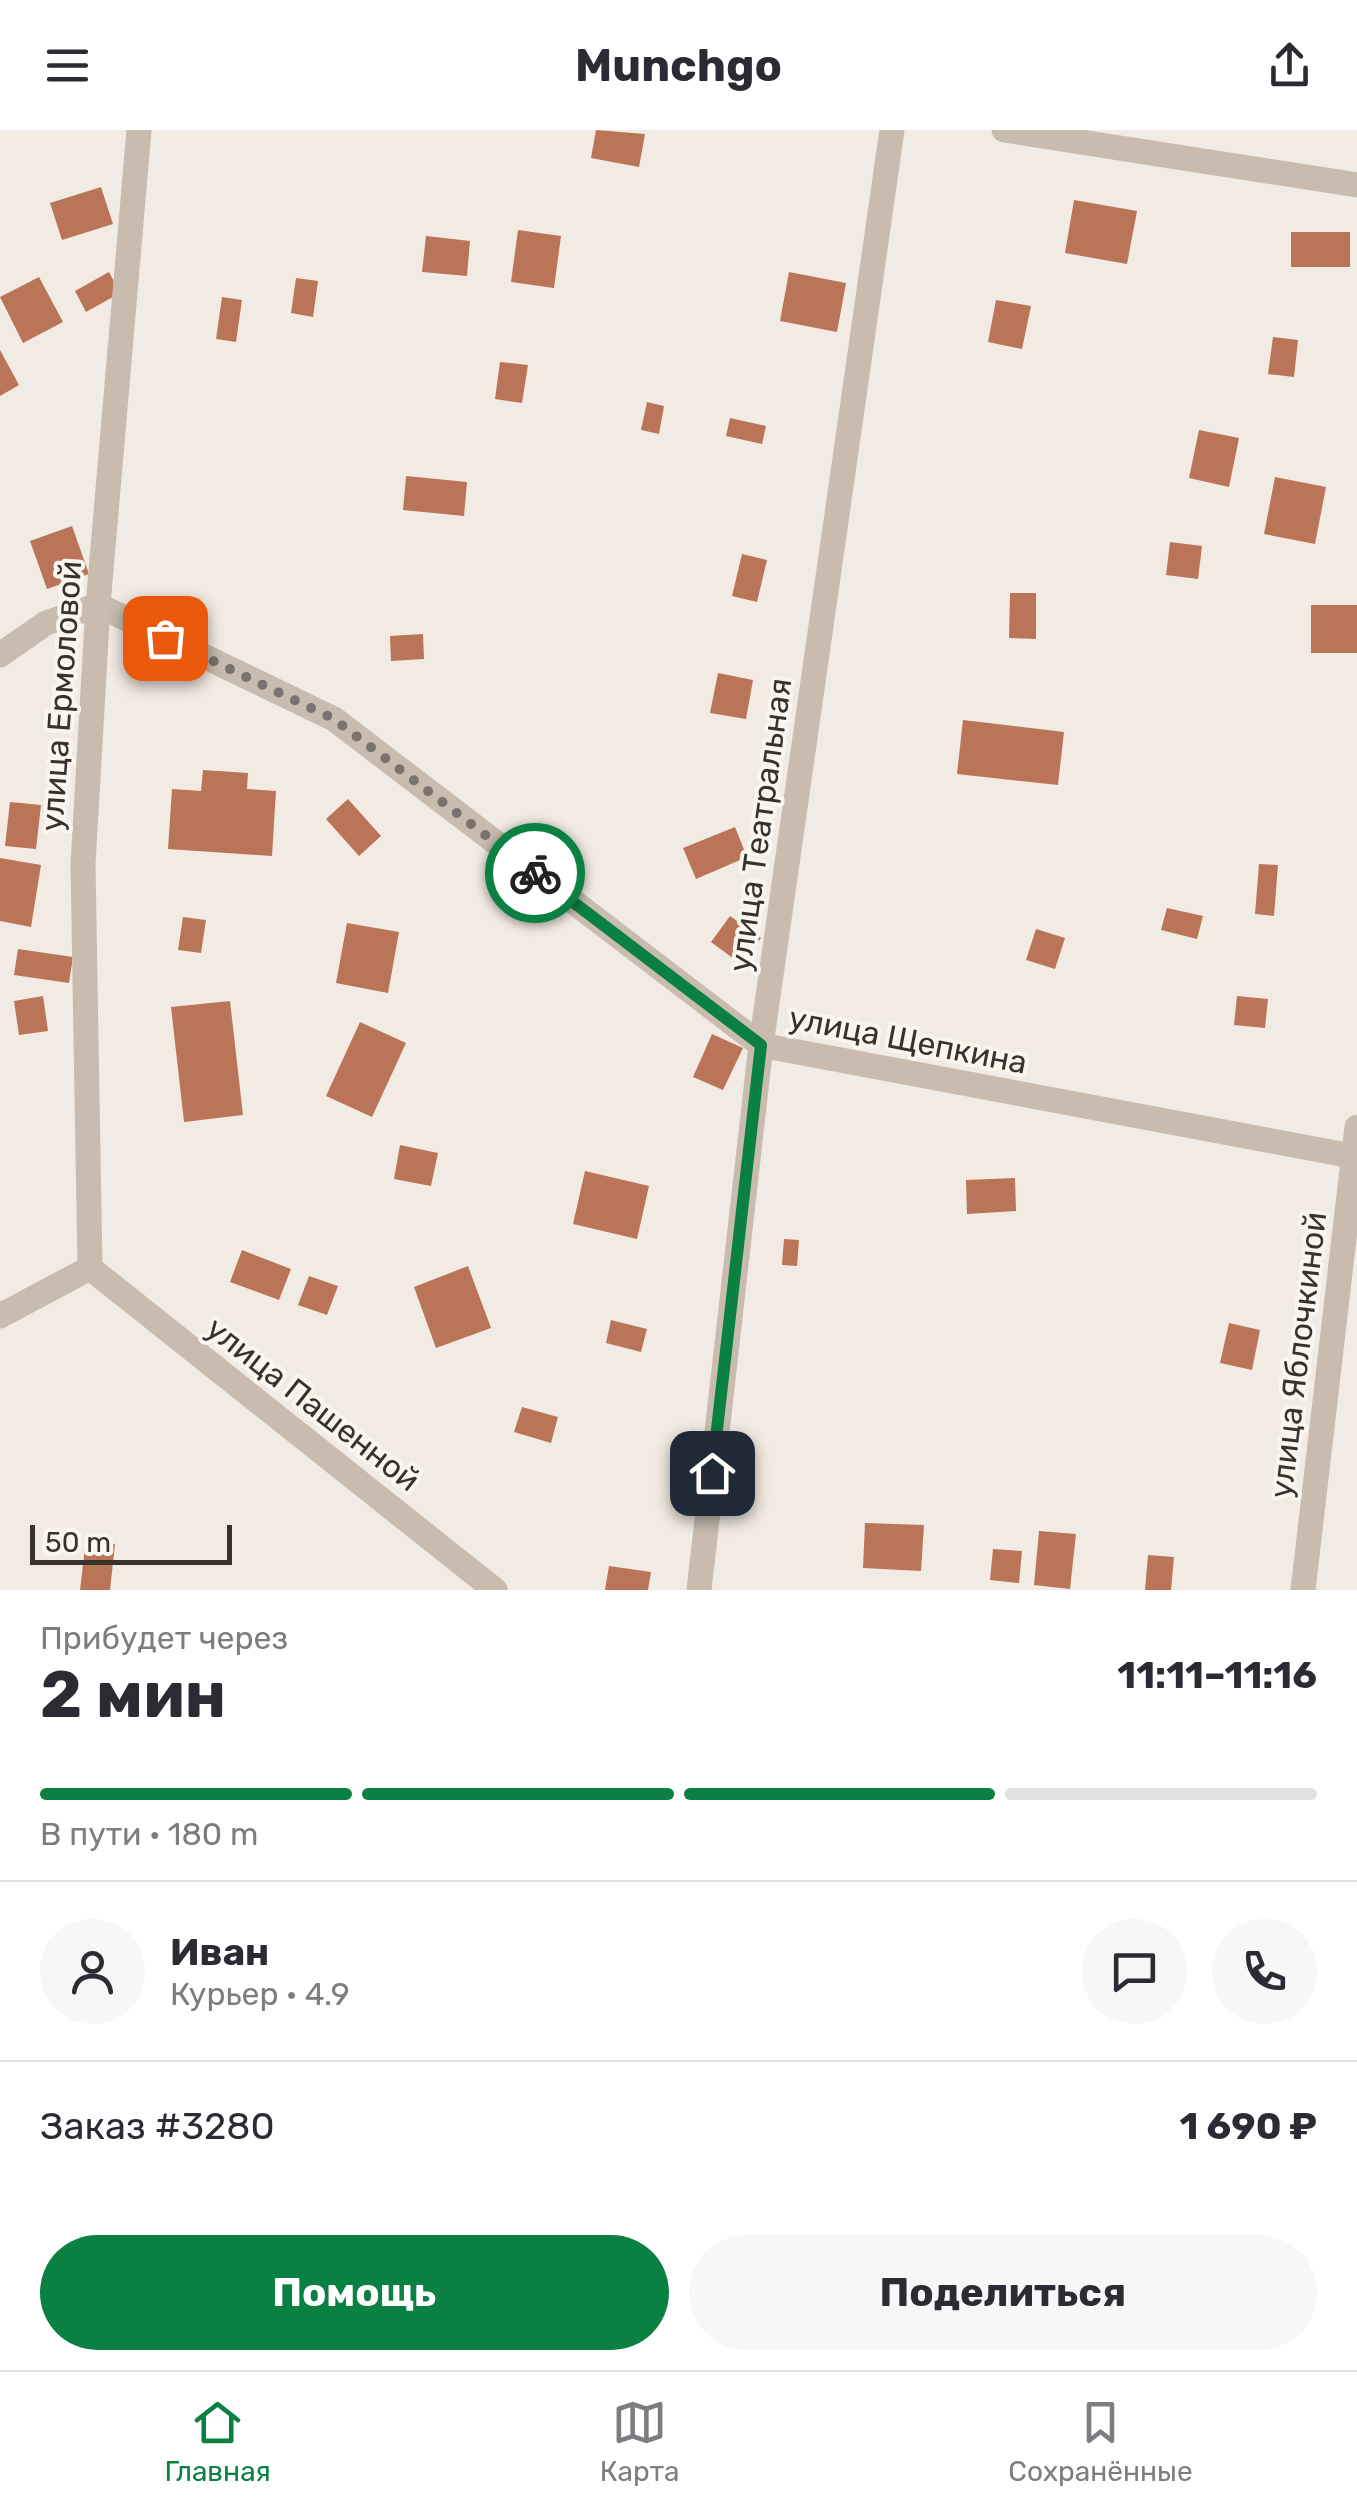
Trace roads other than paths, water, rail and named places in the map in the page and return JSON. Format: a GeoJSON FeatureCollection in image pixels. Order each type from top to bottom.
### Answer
{"type":"FeatureCollection","features":[{"type":"Feature","properties":{"kind":"street","name":"улица Ермоловой"},"geometry":{"type":"LineString","coordinates":[[90,1268],[83,864],[98,605],[140,130]]}},
{"type":"Feature","properties":{"kind":"street","name":"улица Театральная"},"geometry":{"type":"LineString","coordinates":[[699,1590],[761,1045],[892,130]]}},
{"type":"Feature","properties":{"kind":"street"},"geometry":{"type":"LineString","coordinates":[[1004,130],[1357,185]]}},
{"type":"Feature","properties":{"kind":"street"},"geometry":{"type":"LineString","coordinates":[[0,655],[46,623],[98,605]]}},
{"type":"Feature","properties":{"kind":"street","name":"улица Щепкина"},"geometry":{"type":"LineString","coordinates":[[98,605],[334,719],[761,1045],[1355,1157]]}},
{"type":"Feature","properties":{"kind":"street","name":"улица Яблочкиной"},"geometry":{"type":"LineString","coordinates":[[1303,1590],[1357,1127]]}},
{"type":"Feature","properties":{"kind":"street"},"geometry":{"type":"LineString","coordinates":[[0,1316],[90,1268]]}},
{"type":"Feature","properties":{"kind":"street","name":"улица Пашенной"},"geometry":{"type":"LineString","coordinates":[[90,1268],[496,1590]]}}]}
